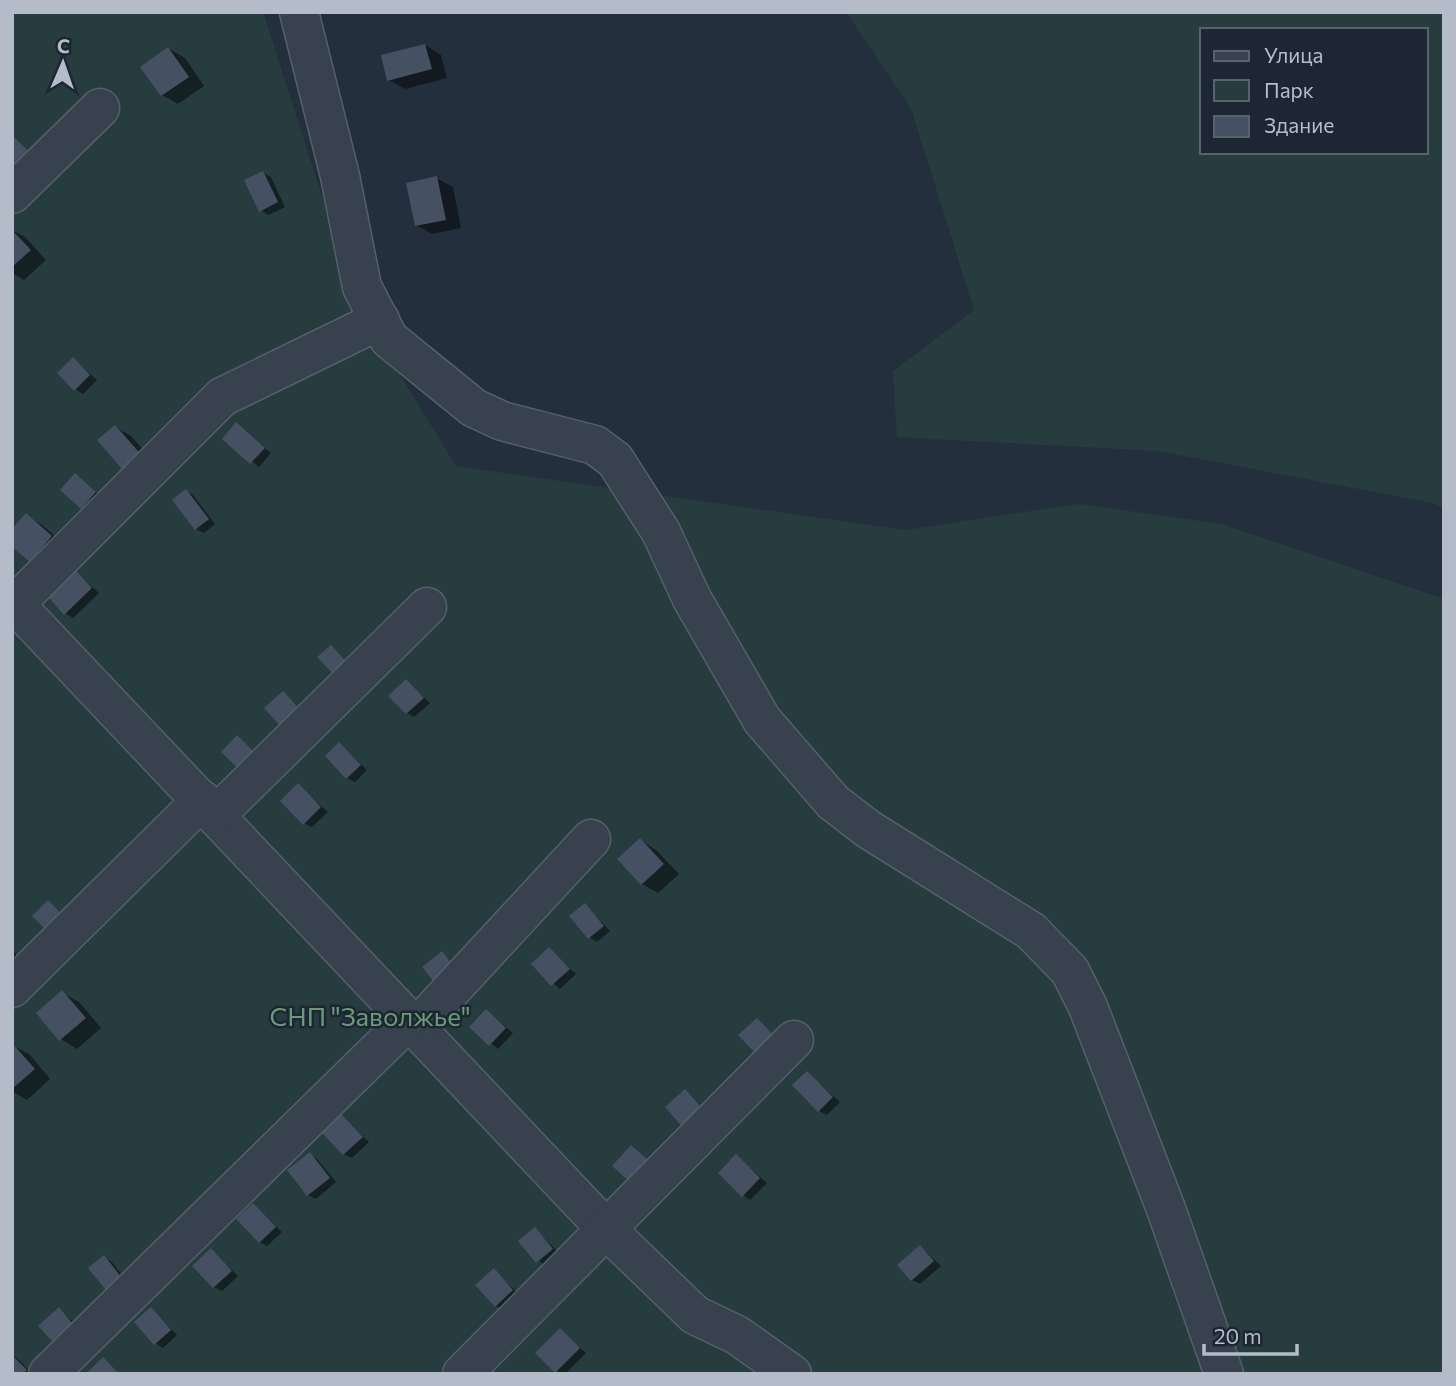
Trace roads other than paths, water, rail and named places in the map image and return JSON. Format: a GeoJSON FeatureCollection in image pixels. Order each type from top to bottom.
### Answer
{"type":"FeatureCollection","features":[{"type":"Feature","properties":{"kind":"street"},"geometry":{"type":"LineString","coordinates":[[299,12],[340,176],[359,276],[389,339],[400,351],[474,408],[502,421],[595,445],[615,460],[662,532],[692,599],[762,720],[833,802],[868,829],[1031,931],[1070,971],[1088,1007],[1166,1209],[1224,1374]]}},
{"type":"Feature","properties":{"kind":"street"},"geometry":{"type":"LineString","coordinates":[[12,194],[100,108]]}},
{"type":"Feature","properties":{"kind":"street"},"geometry":{"type":"LineString","coordinates":[[380,320],[222,397],[14,602],[608,1231],[695,1315],[737,1335],[792,1374]]}},
{"type":"Feature","properties":{"kind":"street"},"geometry":{"type":"LineString","coordinates":[[12,988],[427,607]]}},
{"type":"Feature","properties":{"kind":"street"},"geometry":{"type":"LineString","coordinates":[[48,1374],[414,1023],[591,839]]}},
{"type":"Feature","properties":{"kind":"street"},"geometry":{"type":"LineString","coordinates":[[463,1374],[608,1231],[794,1040]]}},
{"type":"Feature","properties":{"kind":"park label","name":"СНП \"Заволжье\""},"geometry":{"type":"Point","coordinates":[370,1015]}}]}
